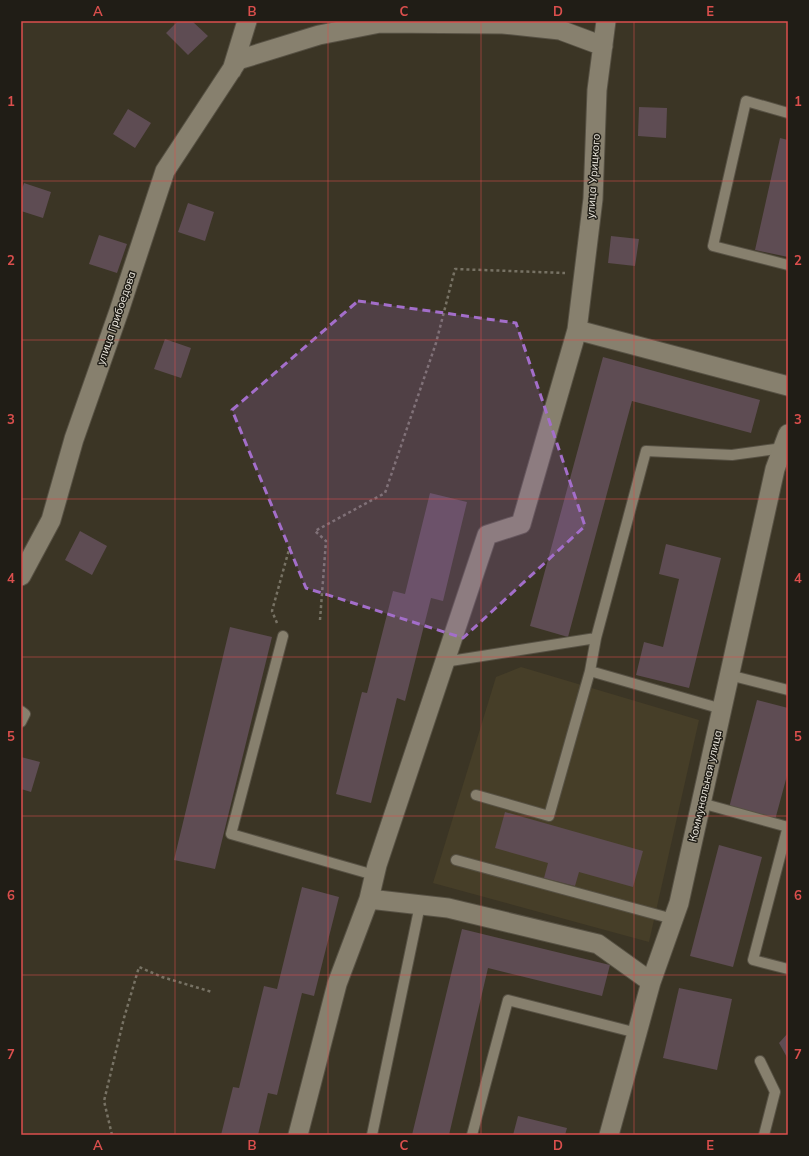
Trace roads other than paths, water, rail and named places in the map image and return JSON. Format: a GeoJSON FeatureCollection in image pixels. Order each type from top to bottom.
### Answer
{"type":"FeatureCollection","features":[{"type":"Feature","properties":{"kind":"street","name":"улица Грибоедова"},"geometry":{"type":"LineString","coordinates":[[232,70],[247,21]]}},
{"type":"Feature","properties":{"kind":"street","name":"улица Урицкого"},"geometry":{"type":"LineString","coordinates":[[444,662],[487,535],[521,524],[577,330],[592,199],[597,90],[606,21]]}},
{"type":"Feature","properties":{"kind":"street","name":"улица Грибоедова"},"geometry":{"type":"LineString","coordinates":[[21,576],[51,520],[74,439],[122,304],[166,171],[238,60],[319,35],[380,23],[503,22],[560,30],[603,46]]}},
{"type":"Feature","properties":{"kind":"street"},"geometry":{"type":"LineString","coordinates":[[577,330],[788,386]]}},
{"type":"Feature","properties":{"kind":"street","name":"Коммунальная улица"},"geometry":{"type":"LineString","coordinates":[[609,1135],[650,982],[679,903],[776,469],[786,441]]}},
{"type":"Feature","properties":{"kind":"street"},"geometry":{"type":"LineString","coordinates":[[298,1135],[337,984],[368,900],[374,876],[444,662]]}},
{"type":"Feature","properties":{"kind":"street"},"geometry":{"type":"LineString","coordinates":[[368,900],[448,908],[598,944],[650,982]]}},
{"type":"Feature","properties":{"kind":"lane"},"geometry":{"type":"LineString","coordinates":[[788,113],[746,101],[713,246],[788,265]]}},
{"type":"Feature","properties":{"kind":"lane"},"geometry":{"type":"LineString","coordinates":[[476,795],[549,816],[590,671],[596,638],[646,451],[732,455],[786,441]]}},
{"type":"Feature","properties":{"kind":"lane"},"geometry":{"type":"LineString","coordinates":[[283,636],[231,834],[374,876]]}},
{"type":"Feature","properties":{"kind":"lane"},"geometry":{"type":"LineString","coordinates":[[444,662],[596,638]]}},
{"type":"Feature","properties":{"kind":"lane"},"geometry":{"type":"LineString","coordinates":[[590,671],[722,709]]}},
{"type":"Feature","properties":{"kind":"lane"},"geometry":{"type":"LineString","coordinates":[[729,675],[788,690]]}},
{"type":"Feature","properties":{"kind":"lane"},"geometry":{"type":"LineString","coordinates":[[21,711],[25,714],[21,722]]}},
{"type":"Feature","properties":{"kind":"lane"},"geometry":{"type":"LineString","coordinates":[[701,804],[788,826],[753,960],[788,969]]}},
{"type":"Feature","properties":{"kind":"lane"},"geometry":{"type":"LineString","coordinates":[[456,860],[673,919]]}},
{"type":"Feature","properties":{"kind":"lane"},"geometry":{"type":"LineString","coordinates":[[372,1135],[420,905]]}},
{"type":"Feature","properties":{"kind":"lane"},"geometry":{"type":"LineString","coordinates":[[472,1135],[508,1000],[637,1033]]}},
{"type":"Feature","properties":{"kind":"lane"},"geometry":{"type":"LineString","coordinates":[[760,1061],[775,1092],[764,1135]]}}]}
